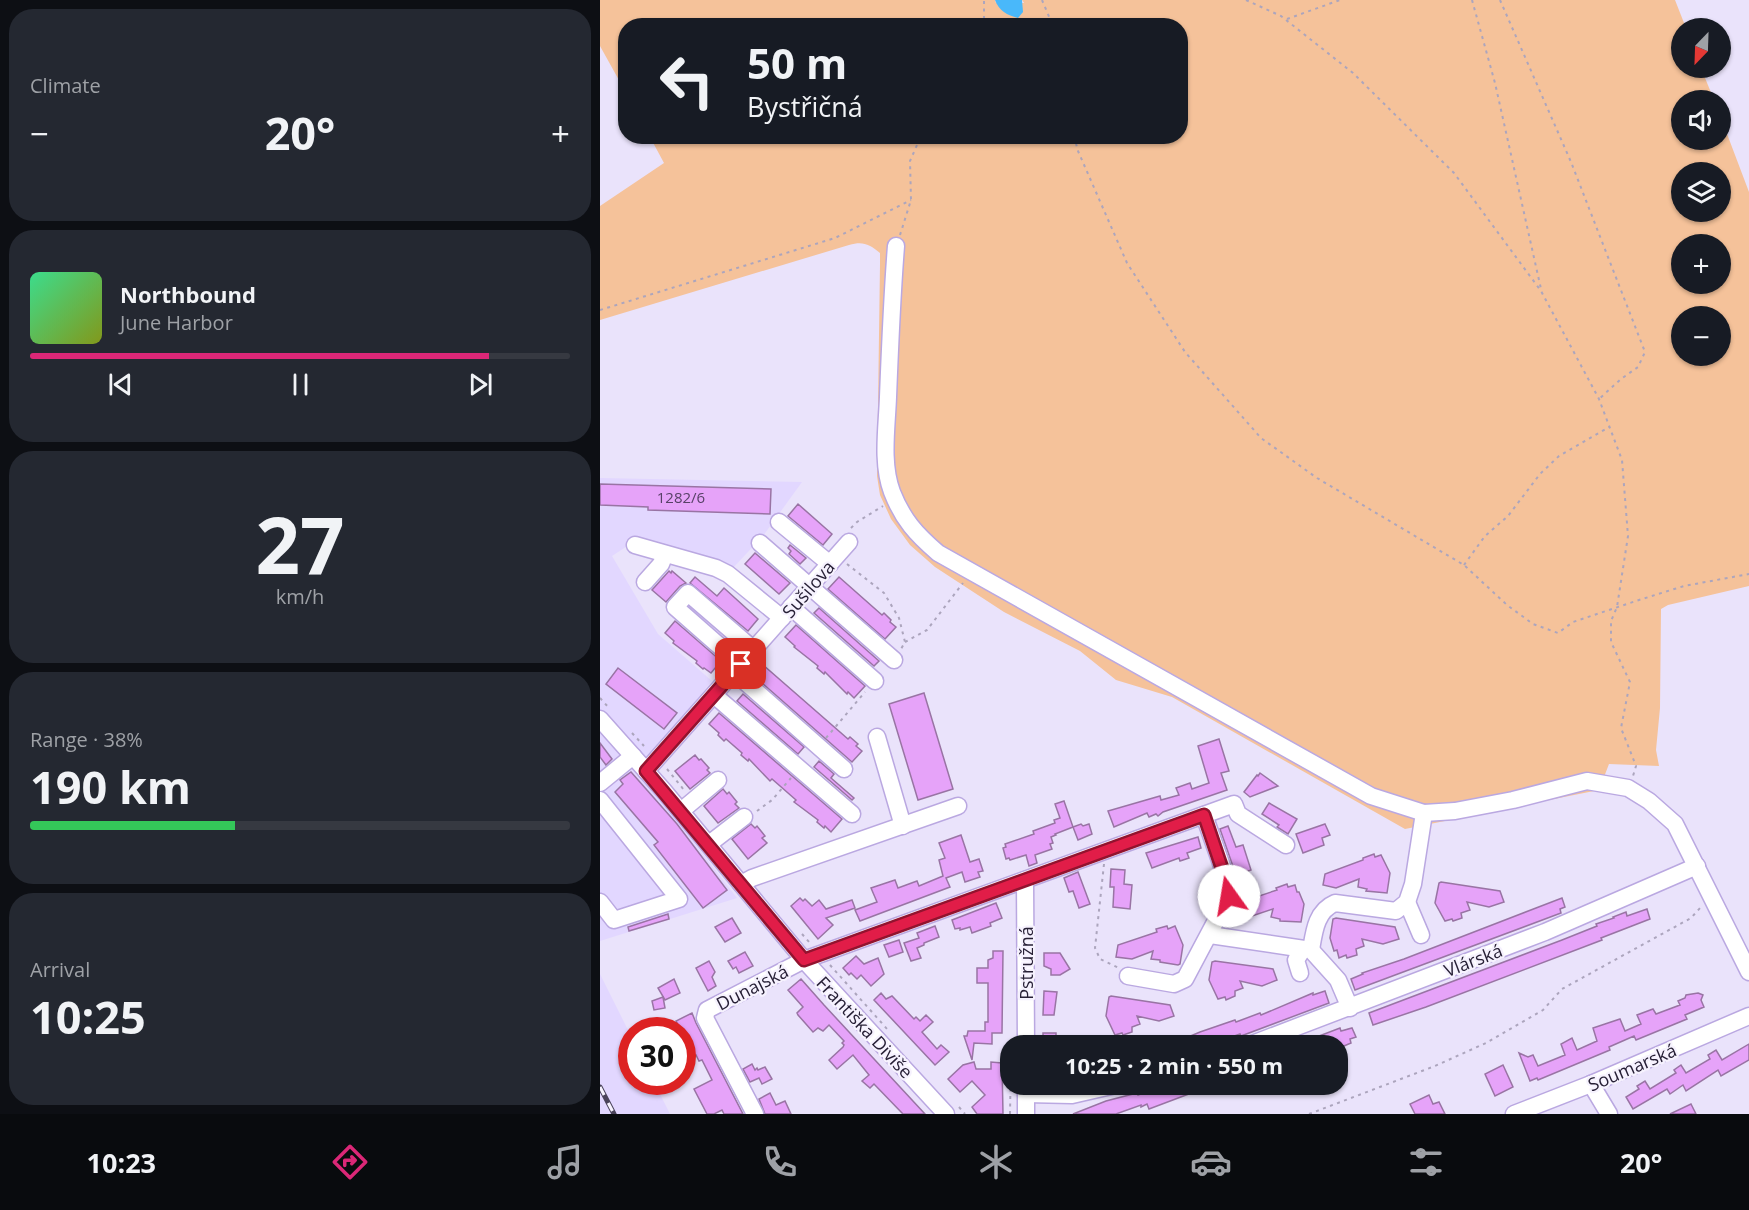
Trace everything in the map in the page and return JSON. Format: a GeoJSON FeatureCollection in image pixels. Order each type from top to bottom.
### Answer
{"type":"FeatureCollection","features":[{"type":"Feature","properties":{"kind":"street"},"geometry":{"type":"LineString","coordinates":[[896,246],[886,459],[891,490],[905,520],[920,538],[938,553],[1371,796],[1424,813],[1455,811],[1513,800],[1587,781],[1628,788],[1649,801],[1675,824],[1749,972]]}},
{"type":"Feature","properties":{"kind":"street"},"geometry":{"type":"LineString","coordinates":[[779,522],[833,560]]}},
{"type":"Feature","properties":{"kind":"street","name":"Sušilova"},"geometry":{"type":"LineString","coordinates":[[646,771],[849,542]]}},
{"type":"Feature","properties":{"kind":"street"},"geometry":{"type":"LineString","coordinates":[[760,543],[894,660]]}},
{"type":"Feature","properties":{"kind":"street"},"geometry":{"type":"LineString","coordinates":[[634,545],[716,568],[728,574],[787,613],[875,681]]}},
{"type":"Feature","properties":{"kind":"street"},"geometry":{"type":"LineString","coordinates":[[645,582],[661,564],[665,554]]}},
{"type":"Feature","properties":{"kind":"street"},"geometry":{"type":"LineString","coordinates":[[754,650],[688,593],[675,607],[844,769]]}},
{"type":"Feature","properties":{"kind":"street"},"geometry":{"type":"LineString","coordinates":[[714,695],[852,814]]}},
{"type":"Feature","properties":{"kind":"street","name":"Františka Diviše"},"geometry":{"type":"LineString","coordinates":[[600,719],[709,844],[804,960],[946,1114]]}},
{"type":"Feature","properties":{"kind":"street"},"geometry":{"type":"LineString","coordinates":[[877,737],[903,826]]}},
{"type":"Feature","properties":{"kind":"street"},"geometry":{"type":"LineString","coordinates":[[600,783],[633,756]]}},
{"type":"Feature","properties":{"kind":"street"},"geometry":{"type":"LineString","coordinates":[[681,811],[718,780]]}},
{"type":"Feature","properties":{"kind":"street"},"geometry":{"type":"LineString","coordinates":[[600,800],[679,899],[614,920],[600,902]]}},
{"type":"Feature","properties":{"kind":"street"},"geometry":{"type":"LineString","coordinates":[[1106,851],[1234,804],[1238,814],[1286,845]]}},
{"type":"Feature","properties":{"kind":"street"},"geometry":{"type":"LineString","coordinates":[[741,884],[752,878],[958,806]]}},
{"type":"Feature","properties":{"kind":"street"},"geometry":{"type":"LineString","coordinates":[[1300,973],[1296,960],[1307,950],[1317,923],[1327,906],[1335,903],[1396,910],[1407,902],[1413,884],[1424,813]]}},
{"type":"Feature","properties":{"kind":"street"},"geometry":{"type":"LineString","coordinates":[[1128,976],[1174,984],[1185,979],[1229,896],[1228,886],[1204,815]]}},
{"type":"Feature","properties":{"kind":"street"},"geometry":{"type":"LineString","coordinates":[[709,844],[744,817]]}},
{"type":"Feature","properties":{"kind":"street","name":"Dunajská"},"geometry":{"type":"LineString","coordinates":[[755,1114],[705,1018],[707,1010],[804,960],[1106,851]]}},
{"type":"Feature","properties":{"kind":"street","name":"Vlárská"},"geometry":{"type":"LineString","coordinates":[[1277,1035],[1545,932],[1697,866]]}},
{"type":"Feature","properties":{"kind":"street","name":"Pstružná"},"geometry":{"type":"LineString","coordinates":[[1025,880],[1026,1035]]}},
{"type":"Feature","properties":{"kind":"street"},"geometry":{"type":"LineString","coordinates":[[1407,902],[1421,935]]}},
{"type":"Feature","properties":{"kind":"street"},"geometry":{"type":"LineString","coordinates":[[1210,935],[1307,950],[1338,980],[1350,1008]]}},
{"type":"Feature","properties":{"kind":"street"},"geometry":{"type":"LineString","coordinates":[[781,972],[788,953],[787,940]]}},
{"type":"Feature","properties":{"kind":"street","name":"Soumarská"},"geometry":{"type":"LineString","coordinates":[[1514,1114],[1591,1084],[1749,1016]]}},
{"type":"Feature","properties":{"kind":"street"},"geometry":{"type":"LineString","coordinates":[[1591,1084],[1609,1114]]}},
{"type":"Feature","properties":{"kind":"street"},"geometry":{"type":"LineString","coordinates":[[1026,1095],[1026,1114]]}},
{"type":"Feature","properties":{"kind":"path"},"geometry":{"type":"LineString","coordinates":[[984,0],[984,18]]}},
{"type":"Feature","properties":{"kind":"path"},"geometry":{"type":"LineString","coordinates":[[1043,0],[1050,18]]}},
{"type":"Feature","properties":{"kind":"path"},"geometry":{"type":"LineString","coordinates":[[1246,0],[1286,20],[1353,73],[1454,173],[1541,291],[1599,399],[1622,460],[1628,536],[1617,607],[1611,621],[1611,642],[1630,682],[1621,728],[1636,766],[1628,788]]}},
{"type":"Feature","properties":{"kind":"path"},"geometry":{"type":"LineString","coordinates":[[1286,20],[1340,0]]}},
{"type":"Feature","properties":{"kind":"path"},"geometry":{"type":"LineString","coordinates":[[1472,0],[1495,82],[1541,291]]}},
{"type":"Feature","properties":{"kind":"path"},"geometry":{"type":"LineString","coordinates":[[1500,0],[1571,162],[1645,352],[1638,367],[1599,399]]}},
{"type":"Feature","properties":{"kind":"path"},"geometry":{"type":"LineString","coordinates":[[896,246],[911,200],[910,161],[917,144]]}},
{"type":"Feature","properties":{"kind":"path"},"geometry":{"type":"LineString","coordinates":[[1076,144],[1127,263],[1185,352],[1261,438],[1317,478],[1464,566],[1507,605],[1533,624],[1558,633],[1573,622],[1684,586],[1749,574]]}},
{"type":"Feature","properties":{"kind":"path"},"geometry":{"type":"LineString","coordinates":[[600,310],[834,238],[911,200]]}},
{"type":"Feature","properties":{"kind":"path"},"geometry":{"type":"LineString","coordinates":[[1464,566],[1485,536],[1509,516],[1540,474],[1559,456],[1609,427]]}},
{"type":"Feature","properties":{"kind":"path"},"geometry":{"type":"LineString","coordinates":[[849,542],[845,537],[857,522],[896,499]]}},
{"type":"Feature","properties":{"kind":"path"},"geometry":{"type":"LineString","coordinates":[[833,560],[884,593],[899,618],[905,642]]}},
{"type":"Feature","properties":{"kind":"path"},"geometry":{"type":"LineString","coordinates":[[894,660],[894,655],[905,642],[927,630],[952,600],[971,571]]}},
{"type":"Feature","properties":{"kind":"path"},"geometry":{"type":"LineString","coordinates":[[819,747],[875,681]]}},
{"type":"Feature","properties":{"kind":"path"},"geometry":{"type":"LineString","coordinates":[[744,817],[746,819],[772,800],[799,769]]}},
{"type":"Feature","properties":{"kind":"path"},"geometry":{"type":"LineString","coordinates":[[1106,851],[1095,948],[1100,959],[1118,967],[1128,976]]}},
{"type":"Feature","properties":{"kind":"path"},"geometry":{"type":"LineString","coordinates":[[1309,1114],[1435,1066],[1486,1043],[1543,1010],[1562,989],[1691,918],[1711,897]]}},
{"type":"Feature","properties":{"kind":"path"},"geometry":{"type":"LineString","coordinates":[[1010,1095],[1010,1114]]}},
{"type":"Feature","properties":{"kind":"shaded area"},"geometry":{"type":"Polygon","coordinates":[[[600,0],[995,0],[996,3],[1024,3],[1022,0],[1675,0],[1682,18],[1671,18],[1671,78],[1705,78],[1710,90],[1671,90],[1671,150],[1731,150],[1731,144],[1749,192],[1749,586],[1668,605],[1661,609],[1660,708],[1656,750],[1659,766],[1609,764],[1599,790],[1405,829],[1172,697],[1116,680],[1080,651],[1004,612],[935,567],[910,545],[891,519],[880,495],[877,476],[880,253],[869,245],[858,243],[849,245],[600,320],[600,206],[664,163],[654,144],[1188,144],[1188,18],[618,18],[618,78],[600,46],[600,0]]]}},
{"type":"Feature","properties":{"kind":"shaded area"},"geometry":{"type":"Polygon","coordinates":[[[600,478],[802,482],[763,536],[731,570],[635,541],[612,556],[658,634],[712,681],[639,772],[737,898],[600,941],[600,478]]]}},
{"type":"Feature","properties":{"kind":"shaded area"},"geometry":{"type":"Polygon","coordinates":[[[600,974],[622,1017],[618,1017],[618,1095],[660,1095],[670,1114],[600,1114],[600,974]]]}},
{"type":"Feature","properties":{"kind":"water"},"geometry":{"type":"Polygon","coordinates":[[[995,0],[1022,0],[1023,12],[1018,18],[1010,15],[1001,10],[995,0]]]}},
{"type":"Feature","properties":{"kind":"building"},"geometry":{"type":"Polygon","coordinates":[[[600,484],[771,489],[770,514],[648,510],[648,507],[600,505],[600,484]]]}},
{"type":"Feature","properties":{"kind":"building"},"geometry":{"type":"Polygon","coordinates":[[[798,504],[832,534],[823,545],[788,516],[798,504]]]}},
{"type":"Feature","properties":{"kind":"building"},"geometry":{"type":"Polygon","coordinates":[[[790,545],[806,558],[800,564],[789,554],[790,545]]]}},
{"type":"Feature","properties":{"kind":"building"},"geometry":{"type":"Polygon","coordinates":[[[755,553],[790,583],[779,594],[745,564],[755,553]]]}},
{"type":"Feature","properties":{"kind":"building"},"geometry":{"type":"Polygon","coordinates":[[[669,571],[686,583],[680,586],[666,602],[652,590],[669,571]]]}},
{"type":"Feature","properties":{"kind":"building"},"geometry":{"type":"Polygon","coordinates":[[[695,577],[717,596],[724,588],[758,619],[748,631],[690,583],[695,577]]]}},
{"type":"Feature","properties":{"kind":"building"},"geometry":{"type":"Polygon","coordinates":[[[839,577],[882,615],[884,613],[891,620],[890,622],[896,627],[885,639],[828,589],[839,577]]]}},
{"type":"Feature","properties":{"kind":"building"},"geometry":{"type":"Polygon","coordinates":[[[819,608],[879,661],[874,666],[814,613],[819,608]]]}},
{"type":"Feature","properties":{"kind":"building"},"geometry":{"type":"Polygon","coordinates":[[[675,621],[721,661],[711,673],[703,669],[696,663],[697,661],[673,643],[674,641],[665,633],[675,621]]]}},
{"type":"Feature","properties":{"kind":"building"},"geometry":{"type":"Polygon","coordinates":[[[796,625],[865,686],[854,698],[825,672],[824,674],[817,668],[818,666],[785,637],[796,625]]]}},
{"type":"Feature","properties":{"kind":"building"},"geometry":{"type":"Polygon","coordinates":[[[762,664],[848,739],[850,737],[858,744],[856,746],[862,751],[852,762],[753,675],[762,664]]]}},
{"type":"Feature","properties":{"kind":"building"},"geometry":{"type":"Polygon","coordinates":[[[618,668],[677,713],[664,729],[606,684],[618,668]]]}},
{"type":"Feature","properties":{"kind":"building"},"geometry":{"type":"Polygon","coordinates":[[[924,693],[953,789],[918,800],[889,704],[924,693]]]}},
{"type":"Feature","properties":{"kind":"building"},"geometry":{"type":"Polygon","coordinates":[[[743,694],[804,747],[798,754],[737,701],[743,694]]]}},
{"type":"Feature","properties":{"kind":"building"},"geometry":{"type":"Polygon","coordinates":[[[719,713],[842,819],[831,832],[794,802],[796,800],[772,779],[770,781],[726,739],[724,741],[718,735],[719,733],[709,724],[719,713]]]}},
{"type":"Feature","properties":{"kind":"building"},"geometry":{"type":"Polygon","coordinates":[[[1219,739],[1229,771],[1221,773],[1227,790],[1163,812],[1158,816],[1156,814],[1149,817],[1147,813],[1114,827],[1108,811],[1160,796],[1161,800],[1179,795],[1176,788],[1190,783],[1192,789],[1209,783],[1198,746],[1219,739]]]}},
{"type":"Feature","properties":{"kind":"building"},"geometry":{"type":"Polygon","coordinates":[[[600,743],[612,759],[606,765],[600,757],[600,743]]]}},
{"type":"Feature","properties":{"kind":"building"},"geometry":{"type":"Polygon","coordinates":[[[695,755],[709,768],[707,770],[710,773],[690,789],[675,771],[695,755]]]}},
{"type":"Feature","properties":{"kind":"building"},"geometry":{"type":"Polygon","coordinates":[[[819,761],[834,774],[831,778],[854,798],[852,800],[814,767],[819,761]]]}},
{"type":"Feature","properties":{"kind":"building"},"geometry":{"type":"Polygon","coordinates":[[[631,772],[677,824],[727,890],[703,908],[654,845],[658,842],[615,792],[623,784],[620,780],[631,772]]]}},
{"type":"Feature","properties":{"kind":"building"},"geometry":{"type":"Polygon","coordinates":[[[1260,773],[1278,786],[1250,797],[1244,792],[1260,773]]]}},
{"type":"Feature","properties":{"kind":"building"},"geometry":{"type":"Polygon","coordinates":[[[723,789],[727,794],[729,792],[739,808],[718,823],[704,806],[723,789]]]}},
{"type":"Feature","properties":{"kind":"building"},"geometry":{"type":"Polygon","coordinates":[[[1064,801],[1073,827],[1051,837],[1052,849],[1035,855],[1037,863],[1029,866],[1026,855],[1006,859],[1003,848],[1006,847],[1005,844],[1034,834],[1033,831],[1055,823],[1054,820],[1060,818],[1055,804],[1064,801]]]}},
{"type":"Feature","properties":{"kind":"building"},"geometry":{"type":"Polygon","coordinates":[[[1269,803],[1297,819],[1288,834],[1262,814],[1269,803]]]}},
{"type":"Feature","properties":{"kind":"building"},"geometry":{"type":"Polygon","coordinates":[[[751,824],[755,828],[757,826],[765,836],[762,838],[767,843],[748,859],[732,839],[751,824]]]}},
{"type":"Feature","properties":{"kind":"building"},"geometry":{"type":"Polygon","coordinates":[[[1081,824],[1083,826],[1089,824],[1092,834],[1078,840],[1073,827],[1081,824]]]}},
{"type":"Feature","properties":{"kind":"building"},"geometry":{"type":"Polygon","coordinates":[[[1325,824],[1330,835],[1322,838],[1324,845],[1303,853],[1296,834],[1325,824]]]}},
{"type":"Feature","properties":{"kind":"building"},"geometry":{"type":"Polygon","coordinates":[[[1228,826],[1236,847],[1243,845],[1251,870],[1236,875],[1220,829],[1228,826]]]}},
{"type":"Feature","properties":{"kind":"building"},"geometry":{"type":"Polygon","coordinates":[[[961,835],[970,862],[979,859],[983,871],[978,872],[980,877],[965,882],[962,872],[946,878],[950,887],[860,921],[855,910],[877,902],[871,888],[895,880],[898,888],[917,881],[919,886],[943,876],[939,860],[945,858],[939,843],[961,835]]]}},
{"type":"Feature","properties":{"kind":"building"},"geometry":{"type":"Polygon","coordinates":[[[1198,837],[1201,848],[1187,853],[1189,858],[1180,861],[1179,858],[1152,868],[1146,853],[1198,837]]]}},
{"type":"Feature","properties":{"kind":"building"},"geometry":{"type":"Polygon","coordinates":[[[1374,854],[1375,857],[1381,855],[1390,873],[1387,893],[1366,891],[1367,889],[1358,887],[1359,879],[1336,888],[1323,885],[1325,874],[1374,854]]]}},
{"type":"Feature","properties":{"kind":"building"},"geometry":{"type":"Polygon","coordinates":[[[1111,869],[1125,870],[1124,884],[1132,885],[1130,909],[1113,907],[1114,887],[1110,887],[1111,869]]]}},
{"type":"Feature","properties":{"kind":"building"},"geometry":{"type":"Polygon","coordinates":[[[1078,872],[1090,904],[1079,908],[1073,891],[1069,892],[1064,878],[1078,872]]]}},
{"type":"Feature","properties":{"kind":"building"},"geometry":{"type":"Polygon","coordinates":[[[1441,882],[1500,891],[1504,902],[1489,907],[1467,902],[1470,910],[1461,913],[1462,918],[1445,921],[1435,903],[1441,882]]]}},
{"type":"Feature","properties":{"kind":"building"},"geometry":{"type":"Polygon","coordinates":[[[1287,884],[1288,887],[1295,885],[1304,904],[1301,922],[1280,921],[1280,919],[1271,917],[1273,909],[1249,917],[1236,915],[1238,903],[1277,890],[1276,888],[1287,884]]]}},
{"type":"Feature","properties":{"kind":"building"},"geometry":{"type":"Polygon","coordinates":[[[800,898],[803,901],[805,899],[812,906],[819,900],[826,909],[852,900],[855,908],[826,918],[833,925],[818,939],[791,906],[800,898]]]}},
{"type":"Feature","properties":{"kind":"building"},"geometry":{"type":"Polygon","coordinates":[[[1562,898],[1565,907],[1560,909],[1561,913],[1355,990],[1351,979],[1362,973],[1562,898]]]}},
{"type":"Feature","properties":{"kind":"building"},"geometry":{"type":"Polygon","coordinates":[[[996,903],[1002,918],[990,923],[991,926],[972,933],[970,927],[955,929],[952,920],[996,903]]]}},
{"type":"Feature","properties":{"kind":"building"},"geometry":{"type":"Polygon","coordinates":[[[1647,909],[1650,919],[1601,938],[1602,940],[1373,1025],[1369,1013],[1562,940],[1626,912],[1627,916],[1647,909]]]}},
{"type":"Feature","properties":{"kind":"building"},"geometry":{"type":"Polygon","coordinates":[[[668,914],[669,919],[629,931],[628,927],[668,914]]]}},
{"type":"Feature","properties":{"kind":"building"},"geometry":{"type":"Polygon","coordinates":[[[732,918],[741,933],[725,942],[715,927],[732,918]]]}},
{"type":"Feature","properties":{"kind":"building"},"geometry":{"type":"Polygon","coordinates":[[[1333,919],[1395,927],[1399,939],[1383,944],[1362,939],[1364,946],[1356,949],[1357,955],[1347,958],[1346,955],[1339,958],[1330,938],[1333,919]]]}},
{"type":"Feature","properties":{"kind":"building"},"geometry":{"type":"Polygon","coordinates":[[[935,926],[939,937],[917,948],[921,958],[911,961],[904,943],[919,938],[917,933],[935,926]]]}},
{"type":"Feature","properties":{"kind":"building"},"geometry":{"type":"Polygon","coordinates":[[[1167,926],[1168,929],[1175,926],[1183,945],[1180,964],[1151,959],[1153,951],[1132,959],[1116,957],[1118,945],[1157,932],[1156,929],[1167,926]]]}},
{"type":"Feature","properties":{"kind":"building"},"geometry":{"type":"Polygon","coordinates":[[[899,940],[903,952],[889,957],[884,945],[899,940]]]}},
{"type":"Feature","properties":{"kind":"building"},"geometry":{"type":"Polygon","coordinates":[[[993,951],[1003,951],[1002,1033],[992,1033],[992,1044],[974,1043],[972,1060],[964,1036],[967,1036],[968,1031],[985,1031],[985,1022],[988,1022],[988,983],[977,983],[977,968],[988,968],[988,960],[993,958],[993,951]]]}},
{"type":"Feature","properties":{"kind":"building"},"geometry":{"type":"Polygon","coordinates":[[[745,952],[753,966],[739,973],[736,967],[733,969],[728,961],[745,952]]]}},
{"type":"Feature","properties":{"kind":"building"},"geometry":{"type":"Polygon","coordinates":[[[1044,953],[1060,953],[1070,969],[1060,975],[1051,975],[1051,969],[1044,966],[1044,953]]]}},
{"type":"Feature","properties":{"kind":"building"},"geometry":{"type":"Polygon","coordinates":[[[856,956],[864,964],[878,958],[884,974],[871,986],[861,975],[857,979],[843,968],[856,956]]]}},
{"type":"Feature","properties":{"kind":"building"},"geometry":{"type":"Polygon","coordinates":[[[709,961],[715,972],[712,977],[716,986],[708,991],[696,968],[709,961]]]}},
{"type":"Feature","properties":{"kind":"building"},"geometry":{"type":"Polygon","coordinates":[[[1212,962],[1273,969],[1277,980],[1262,986],[1240,981],[1243,988],[1235,991],[1235,996],[1226,1000],[1225,997],[1218,999],[1209,980],[1212,962]]]}},
{"type":"Feature","properties":{"kind":"building"},"geometry":{"type":"Polygon","coordinates":[[[674,979],[680,993],[665,1000],[658,988],[674,979]]]}},
{"type":"Feature","properties":{"kind":"building"},"geometry":{"type":"Polygon","coordinates":[[[801,979],[925,1114],[903,1114],[874,1084],[870,1088],[862,1081],[869,1075],[853,1055],[837,1069],[829,1060],[843,1047],[844,1041],[829,1025],[823,1031],[818,1028],[813,1032],[798,1015],[797,1013],[803,1007],[788,990],[801,979]]]}},
{"type":"Feature","properties":{"kind":"building"},"geometry":{"type":"Polygon","coordinates":[[[1044,991],[1057,992],[1054,1015],[1043,1015],[1044,991]]]}},
{"type":"Feature","properties":{"kind":"building"},"geometry":{"type":"Polygon","coordinates":[[[1325,991],[1329,1003],[1244,1035],[1193,1035],[1235,1020],[1236,1022],[1260,1013],[1261,1015],[1313,993],[1313,995],[1325,991]]]}},
{"type":"Feature","properties":{"kind":"building"},"geometry":{"type":"Polygon","coordinates":[[[881,993],[886,999],[892,996],[914,1019],[916,1017],[920,1021],[926,1015],[933,1022],[922,1032],[937,1049],[941,1045],[949,1052],[935,1065],[874,1000],[881,993]]]}},
{"type":"Feature","properties":{"kind":"building"},"geometry":{"type":"Polygon","coordinates":[[[1698,993],[1703,995],[1701,1000],[1704,1007],[1685,1015],[1687,1019],[1636,1040],[1634,1036],[1609,1047],[1610,1050],[1538,1080],[1537,1078],[1530,1081],[1519,1053],[1528,1057],[1533,1055],[1538,1066],[1565,1055],[1561,1044],[1572,1038],[1577,1050],[1597,1041],[1593,1028],[1620,1019],[1625,1031],[1641,1024],[1637,1015],[1653,1009],[1656,1014],[1680,1005],[1678,1001],[1686,995],[1698,993]]]}},
{"type":"Feature","properties":{"kind":"building"},"geometry":{"type":"Polygon","coordinates":[[[663,997],[665,1008],[654,1010],[652,1001],[663,997]]]}},
{"type":"Feature","properties":{"kind":"building"},"geometry":{"type":"Polygon","coordinates":[[[1109,997],[1170,1005],[1174,1016],[1159,1021],[1137,1016],[1140,1024],[1132,1027],[1132,1032],[1115,1035],[1106,1016],[1109,997]]]}},
{"type":"Feature","properties":{"kind":"building"},"geometry":{"type":"Polygon","coordinates":[[[696,1023],[743,1114],[724,1114],[722,1110],[714,1114],[707,1114],[696,1093],[696,1088],[712,1080],[702,1060],[699,1061],[696,1055],[696,1023]]]}},
{"type":"Feature","properties":{"kind":"building"},"geometry":{"type":"Polygon","coordinates":[[[1340,1028],[1341,1031],[1352,1028],[1356,1037],[1350,1039],[1351,1043],[1348,1044],[1348,1035],[1322,1035],[1340,1028]]]}},
{"type":"Feature","properties":{"kind":"building"},"geometry":{"type":"Polygon","coordinates":[[[1043,1033],[1056,1033],[1056,1035],[1043,1035],[1043,1033]]]}},
{"type":"Feature","properties":{"kind":"building"},"geometry":{"type":"Polygon","coordinates":[[[1749,1044],[1749,1060],[1721,1076],[1718,1070],[1686,1091],[1683,1085],[1670,1094],[1667,1089],[1633,1109],[1626,1097],[1639,1089],[1637,1086],[1645,1081],[1650,1089],[1676,1073],[1674,1070],[1681,1065],[1686,1073],[1710,1059],[1708,1055],[1716,1050],[1722,1060],[1749,1044]]]}},
{"type":"Feature","properties":{"kind":"building"},"geometry":{"type":"Polygon","coordinates":[[[974,1062],[976,1069],[991,1069],[991,1062],[1000,1063],[1000,1095],[1003,1095],[1003,1114],[977,1114],[972,1107],[985,1095],[972,1081],[960,1092],[948,1079],[963,1065],[974,1062]]]}},
{"type":"Feature","properties":{"kind":"building"},"geometry":{"type":"Polygon","coordinates":[[[752,1064],[755,1070],[765,1067],[772,1079],[762,1084],[759,1078],[750,1082],[743,1069],[752,1064]]]}},
{"type":"Feature","properties":{"kind":"building"},"geometry":{"type":"Polygon","coordinates":[[[1503,1065],[1513,1087],[1495,1096],[1485,1074],[1503,1065]]]}},
{"type":"Feature","properties":{"kind":"building"},"geometry":{"type":"Polygon","coordinates":[[[770,1093],[776,1105],[785,1101],[791,1114],[765,1114],[759,1099],[770,1093]]]}},
{"type":"Feature","properties":{"kind":"building"},"geometry":{"type":"Polygon","coordinates":[[[1129,1095],[1186,1095],[1149,1109],[1147,1104],[1116,1114],[1073,1114],[1129,1095]]]}},
{"type":"Feature","properties":{"kind":"building"},"geometry":{"type":"Polygon","coordinates":[[[1429,1095],[1433,1104],[1439,1102],[1445,1114],[1415,1114],[1410,1104],[1429,1095]]]}},
{"type":"Feature","properties":{"kind":"building"},"geometry":{"type":"Polygon","coordinates":[[[1691,1104],[1696,1114],[1670,1114],[1691,1104]]]}},
{"type":"Feature","properties":{"kind":"railway"},"geometry":{"type":"LineString","coordinates":[[600,1087],[614,1114]]}},
{"type":"Feature","properties":{"kind":"route"},"geometry":{"type":"LineString","coordinates":[[741,664],[646,771],[804,960],[1204,815],[1228,886],[1229,896]]}}]}
